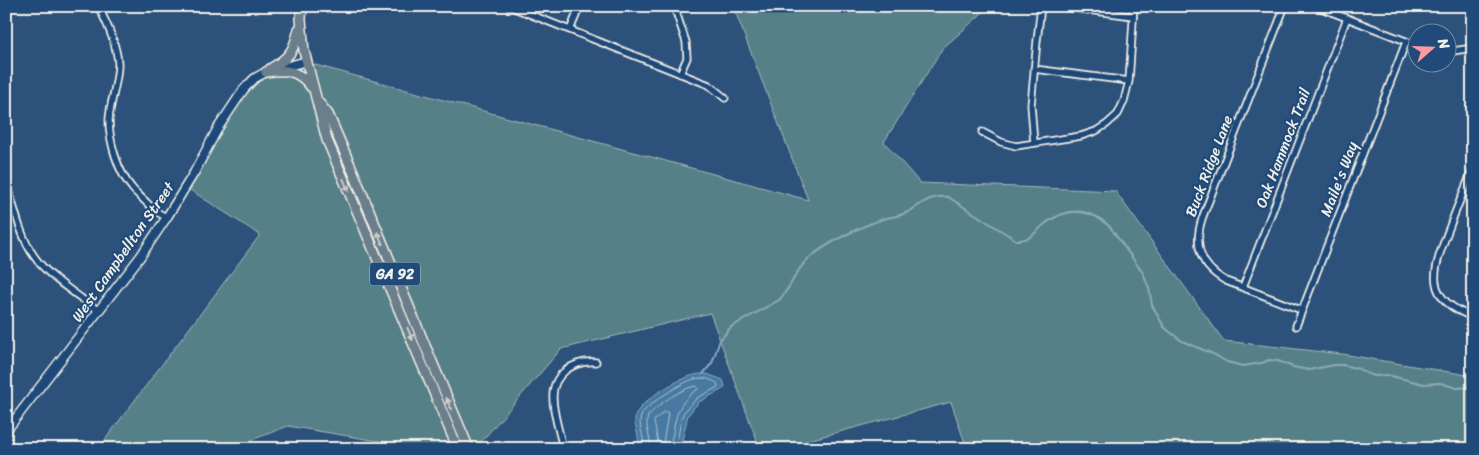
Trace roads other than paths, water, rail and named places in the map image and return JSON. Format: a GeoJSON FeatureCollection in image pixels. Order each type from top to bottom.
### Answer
{"type":"FeatureCollection","features":[{"type":"Feature","properties":{"kind":"main road","name":"GA 92"},"geometry":{"type":"LineString","coordinates":[[302,6],[301,19],[307,60],[328,140],[458,449]]}},
{"type":"Feature","properties":{"kind":"main road"},"geometry":{"type":"LineString","coordinates":[[266,72],[286,59],[293,50],[301,19]]}},
{"type":"Feature","properties":{"kind":"main road","name":"West Campbellton Street"},"geometry":{"type":"LineString","coordinates":[[6,431],[140,257],[167,217],[194,173],[218,128],[244,89],[254,78],[266,72],[307,60]]}},
{"type":"Feature","properties":{"kind":"main road"},"geometry":{"type":"LineString","coordinates":[[266,72],[285,70],[300,75],[312,89],[318,102]]}},
{"type":"Feature","properties":{"kind":"main road","name":"GA 92"},"geometry":{"type":"LineString","coordinates":[[318,102],[328,114],[469,449]]}},
{"type":"Feature","properties":{"kind":"street"},"geometry":{"type":"LineString","coordinates":[[98,6],[116,50],[118,62],[109,121],[114,152],[132,188],[156,212],[167,217]]}},
{"type":"Feature","properties":{"kind":"street"},"geometry":{"type":"LineString","coordinates":[[509,6],[709,85],[725,98]]}},
{"type":"Feature","properties":{"kind":"street"},"geometry":{"type":"LineString","coordinates":[[570,30],[580,6]]}},
{"type":"Feature","properties":{"kind":"street"},"geometry":{"type":"LineString","coordinates":[[674,6],[686,42],[686,58],[680,74]]}},
{"type":"Feature","properties":{"kind":"street"},"geometry":{"type":"LineString","coordinates":[[1034,143],[1031,105],[1042,6]]}},
{"type":"Feature","properties":{"kind":"street"},"geometry":{"type":"LineString","coordinates":[[1057,6],[1133,16]]}},
{"type":"Feature","properties":{"kind":"street"},"geometry":{"type":"LineString","coordinates":[[982,132],[1001,142],[1016,146],[1081,136],[1096,132],[1107,124],[1118,114],[1124,101],[1129,81],[1134,6]]}},
{"type":"Feature","properties":{"kind":"street","name":"Buck Ridge Lane"},"geometry":{"type":"LineString","coordinates":[[1285,6],[1198,229],[1197,239],[1199,250],[1208,267],[1218,276],[1226,281],[1301,310]]}},
{"type":"Feature","properties":{"kind":"street"},"geometry":{"type":"LineString","coordinates":[[1316,6],[1406,42]]}},
{"type":"Feature","properties":{"kind":"street","name":"Oak Hammock Trail"},"geometry":{"type":"LineString","coordinates":[[1243,287],[1347,18]]}},
{"type":"Feature","properties":{"kind":"street","name":"Maile's Way"},"geometry":{"type":"LineString","coordinates":[[1296,326],[1406,42]]}},
{"type":"Feature","properties":{"kind":"street"},"geometry":{"type":"LineString","coordinates":[[1456,51],[1473,48]]}},
{"type":"Feature","properties":{"kind":"street"},"geometry":{"type":"LineString","coordinates":[[1034,68],[1129,81]]}},
{"type":"Feature","properties":{"kind":"street"},"geometry":{"type":"LineString","coordinates":[[1473,169],[1439,255],[1434,273],[1438,289],[1449,305],[1457,312],[1473,318]]}},
{"type":"Feature","properties":{"kind":"street"},"geometry":{"type":"LineString","coordinates":[[6,180],[25,241],[34,256],[45,270],[99,311]]}},
{"type":"Feature","properties":{"kind":"street"},"geometry":{"type":"LineString","coordinates":[[564,449],[553,400],[555,384],[560,376],[572,366],[580,363],[596,362]]}},
{"type":"Feature","properties":{"kind":"street"},"geometry":{"type":"LineString","coordinates":[[6,416],[14,422]]}},
{"type":"Feature","properties":{"kind":"water"},"geometry":{"type":"Polygon","coordinates":[[[699,374],[707,374],[723,380],[725,386],[723,389],[699,402],[688,415],[680,449],[638,449],[639,441],[635,417],[638,410],[653,396],[672,384],[699,374]]]}},
{"type":"Feature","properties":{"kind":"waterway"},"geometry":{"type":"LineString","coordinates":[[703,374],[712,363],[720,340],[731,327],[779,300],[796,274],[808,259],[816,253],[834,241],[864,226],[903,214],[930,199],[948,197],[1016,240],[1030,237],[1046,223],[1062,214],[1079,212],[1095,216],[1110,227],[1143,273],[1149,288],[1152,305],[1164,327],[1182,341],[1227,362],[1243,366],[1269,360],[1309,370],[1343,365],[1359,369],[1374,376],[1387,375],[1424,384],[1440,383],[1457,388],[1473,387]]}}]}
